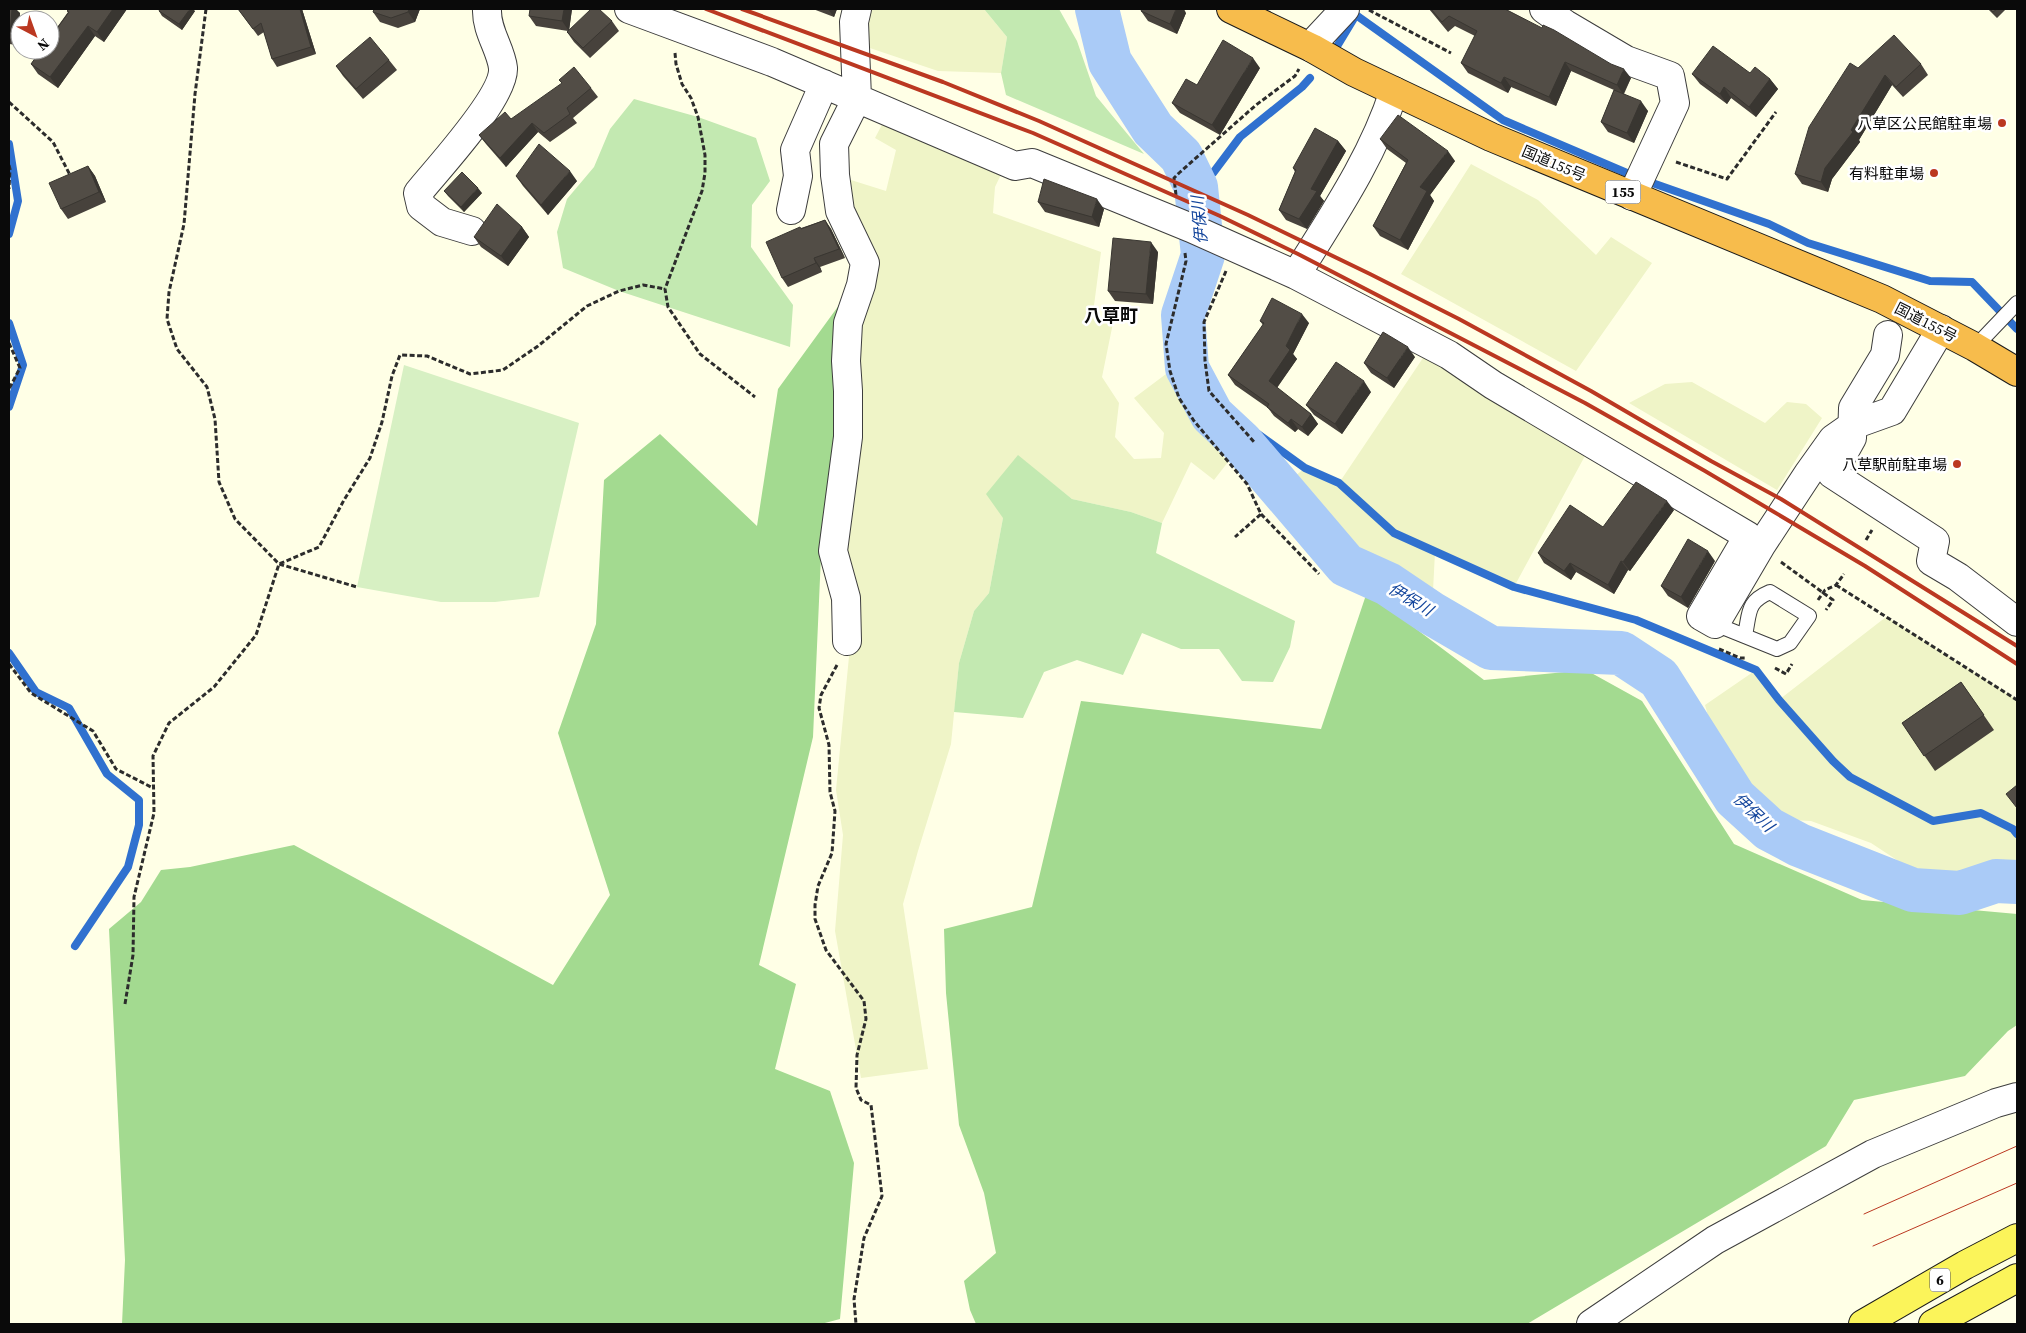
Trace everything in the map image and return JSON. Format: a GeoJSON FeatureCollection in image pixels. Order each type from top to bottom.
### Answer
{"type":"FeatureCollection","features":[{"type":"Feature","properties":{"kind":"highway","name":"国道155号"},"geometry":{"type":"LineString","coordinates":[[1230,9],[1312,48],[1336,63],[1491,136],[1638,181],[1882,298],[1976,347],[2017,372]]}},
{"type":"Feature","properties":{"kind":"main road","name":"6"},"geometry":{"type":"LineString","coordinates":[[1863,1324],[2017,1238]]}},
{"type":"Feature","properties":{"kind":"main road","name":"6"},"geometry":{"type":"LineString","coordinates":[[1933,1324],[2014,1280]]}},
{"type":"Feature","properties":{"kind":"main road"},"geometry":{"type":"LineString","coordinates":[[1945,1324],[2014,1280]]}},
{"type":"Feature","properties":{"kind":"street"},"geometry":{"type":"LineString","coordinates":[[472,231],[442,222],[421,206],[418,193],[484,113],[496,91],[503,69],[491,33],[487,9]]}},
{"type":"Feature","properties":{"kind":"street"},"geometry":{"type":"LineString","coordinates":[[629,9],[824,84],[1015,166],[1032,164],[1228,244],[1296,275],[1449,355],[1493,385],[1748,536],[1701,616],[1715,624],[1762,544],[1833,439],[1853,425],[1892,411],[1941,329]]}},
{"type":"Feature","properties":{"kind":"street"},"geometry":{"type":"LineString","coordinates":[[846,641],[846,598],[833,551],[848,437],[846,361],[848,323],[861,285],[865,263],[840,210],[835,175],[834,144],[858,98],[854,22],[857,9]]}},
{"type":"Feature","properties":{"kind":"street"},"geometry":{"type":"LineString","coordinates":[[1312,48],[1345,9]]}},
{"type":"Feature","properties":{"kind":"street"},"geometry":{"type":"LineString","coordinates":[[1544,9],[1565,24],[1626,60],[1670,76],[1675,103],[1638,181]]}},
{"type":"Feature","properties":{"kind":"street"},"geometry":{"type":"LineString","coordinates":[[791,210],[798,176],[795,150],[824,84]]}},
{"type":"Feature","properties":{"kind":"street"},"geometry":{"type":"LineString","coordinates":[[1296,275],[1358,173],[1394,91]]}},
{"type":"Feature","properties":{"kind":"street"},"geometry":{"type":"LineString","coordinates":[[1888,335],[1886,355],[1853,408],[1852,438],[1832,474],[1935,541],[1931,561],[1958,577],[2017,622]]}},
{"type":"Feature","properties":{"kind":"street"},"geometry":{"type":"LineString","coordinates":[[1592,1324],[1715,1240],[1873,1154],[1996,1103],[2017,1097]]}},
{"type":"Feature","properties":{"kind":"lane"},"geometry":{"type":"LineString","coordinates":[[1976,347],[2017,303]]}},
{"type":"Feature","properties":{"kind":"lane"},"geometry":{"type":"LineString","coordinates":[[1715,624],[1776,649],[1790,643],[1809,616],[1770,592],[1758,597],[1748,611],[1745,635]]}},
{"type":"Feature","properties":{"kind":"path"},"geometry":{"type":"LineString","coordinates":[[206,9],[195,94],[184,224],[169,292],[167,319],[177,349],[207,387],[215,419],[219,482],[235,519],[280,564],[357,587]]}},
{"type":"Feature","properties":{"kind":"path"},"geometry":{"type":"LineString","coordinates":[[1366,9],[1451,53]]}},
{"type":"Feature","properties":{"kind":"path"},"geometry":{"type":"LineString","coordinates":[[681,28],[675,45],[676,64],[682,84],[691,98],[698,118],[705,155],[705,174],[702,191],[664,289],[668,307],[700,354],[755,397]]}},
{"type":"Feature","properties":{"kind":"path"},"geometry":{"type":"LineString","coordinates":[[1312,48],[1295,76],[1256,105],[1174,178],[1185,226],[1186,262],[1166,344],[1170,371],[1179,398],[1194,421],[1247,484],[1261,514],[1319,574]]}},
{"type":"Feature","properties":{"kind":"path"},"geometry":{"type":"LineString","coordinates":[[9,102],[53,142],[75,184]]}},
{"type":"Feature","properties":{"kind":"path"},"geometry":{"type":"LineString","coordinates":[[1672,167],[1677,161],[1727,178],[1776,112]]}},
{"type":"Feature","properties":{"kind":"path"},"geometry":{"type":"LineString","coordinates":[[9,165],[9,189]]}},
{"type":"Feature","properties":{"kind":"path"},"geometry":{"type":"LineString","coordinates":[[1228,244],[1204,322],[1204,361],[1209,391],[1255,443]]}},
{"type":"Feature","properties":{"kind":"path"},"geometry":{"type":"LineString","coordinates":[[125,1004],[133,955],[134,897],[154,813],[153,756],[169,723],[214,687],[256,635],[280,564],[319,547],[370,458],[382,422],[392,376],[400,355],[427,356],[470,374],[503,370],[538,346],[587,306],[619,291],[643,285],[664,289]]}},
{"type":"Feature","properties":{"kind":"path"},"geometry":{"type":"LineString","coordinates":[[9,343],[20,368],[9,389]]}},
{"type":"Feature","properties":{"kind":"path"},"geometry":{"type":"LineString","coordinates":[[1235,537],[1261,514]]}},
{"type":"Feature","properties":{"kind":"path"},"geometry":{"type":"LineString","coordinates":[[1844,574],[1836,586],[2017,700]]}},
{"type":"Feature","properties":{"kind":"path"},"geometry":{"type":"LineString","coordinates":[[846,641],[843,655],[821,695],[819,708],[829,745],[830,792],[835,812],[832,853],[818,886],[815,919],[826,950],[864,1001],[866,1019],[857,1055],[856,1088],[861,1100],[871,1104],[882,1196],[864,1238],[854,1299],[856,1324]]}},
{"type":"Feature","properties":{"kind":"path"},"geometry":{"type":"LineString","coordinates":[[9,664],[31,693],[93,732],[116,769],[153,788]]}},
{"type":"Feature","properties":{"kind":"green space"},"geometry":{"type":"Polygon","coordinates":[[[862,9],[984,9],[1007,37],[1001,73],[938,71],[858,44],[862,9]]]}},
{"type":"Feature","properties":{"kind":"green space"},"geometry":{"type":"Polygon","coordinates":[[[984,9],[1059,9],[1077,41],[1096,96],[1144,154],[1006,95],[1001,73],[1007,37],[984,9]]]}},
{"type":"Feature","properties":{"kind":"green space"},"geometry":{"type":"Polygon","coordinates":[[[634,99],[698,117],[756,138],[770,181],[752,205],[751,247],[793,305],[790,347],[619,291],[563,268],[557,232],[567,199],[594,167],[610,129],[634,99]]]}},
{"type":"Feature","properties":{"kind":"green space"},"geometry":{"type":"Polygon","coordinates":[[[888,113],[1007,162],[995,187],[993,213],[1101,252],[1093,313],[1113,323],[1102,377],[1119,403],[1115,437],[1134,459],[1161,458],[1164,433],[1134,398],[1170,371],[1179,398],[1194,421],[1228,462],[1214,480],[1191,462],[1162,523],[1131,512],[1072,499],[1018,456],[1003,518],[989,593],[974,611],[959,663],[951,744],[903,904],[928,1069],[861,1078],[835,931],[843,835],[836,790],[851,636],[838,516],[861,285],[835,175],[886,191],[896,150],[875,138],[888,113]]]}},
{"type":"Feature","properties":{"kind":"green space"},"geometry":{"type":"Polygon","coordinates":[[[1471,164],[1538,200],[1596,255],[1611,237],[1652,263],[1576,371],[1401,274],[1471,164]]]}},
{"type":"Feature","properties":{"kind":"green space"},"geometry":{"type":"Polygon","coordinates":[[[842,301],[836,458],[822,533],[813,737],[759,965],[796,984],[775,1069],[830,1091],[854,1163],[840,1319],[821,1324],[122,1324],[125,1260],[109,929],[141,902],[161,870],[190,867],[294,845],[553,985],[610,895],[558,733],[596,624],[604,480],[660,434],[757,526],[778,389],[842,301]]]}},
{"type":"Feature","properties":{"kind":"green space"},"geometry":{"type":"Polygon","coordinates":[[[1425,355],[1586,454],[1514,587],[1435,552],[1433,591],[1360,552],[1289,481],[1305,468],[1339,483],[1425,355]]]}},
{"type":"Feature","properties":{"kind":"green space"},"geometry":{"type":"Polygon","coordinates":[[[404,365],[579,423],[539,597],[495,602],[441,602],[357,587],[404,365]]]}},
{"type":"Feature","properties":{"kind":"green space"},"geometry":{"type":"Polygon","coordinates":[[[1692,382],[1765,423],[1787,402],[1806,404],[1822,418],[1777,490],[1629,403],[1665,384],[1692,382]]]}},
{"type":"Feature","properties":{"kind":"green space"},"geometry":{"type":"Polygon","coordinates":[[[1018,455],[1072,499],[1131,512],[1162,523],[1156,553],[1295,621],[1290,647],[1273,682],[1242,681],[1219,649],[1181,649],[1142,633],[1123,675],[1077,660],[1044,672],[1023,718],[954,712],[959,663],[974,611],[989,593],[1003,518],[986,494],[1018,455]]]}},
{"type":"Feature","properties":{"kind":"green space"},"geometry":{"type":"Polygon","coordinates":[[[1367,592],[1484,680],[1586,670],[1642,701],[1734,844],[1862,900],[2017,914],[2017,1025],[2008,1031],[1965,1076],[1854,1100],[1826,1146],[1527,1324],[976,1324],[970,1310],[964,1281],[996,1253],[984,1193],[959,1125],[946,993],[944,929],[1032,907],[1081,701],[1321,729],[1367,592]]]}},
{"type":"Feature","properties":{"kind":"green space"},"geometry":{"type":"Polygon","coordinates":[[[1886,617],[2017,700],[2017,863],[1947,875],[1906,866],[1871,843],[1811,821],[1771,819],[1717,748],[1705,705],[1756,670],[1780,699],[1886,617]]]}},
{"type":"Feature","properties":{"kind":"building"},"geometry":{"type":"Polygon","coordinates":[[[9,9],[12,9],[10,10],[9,34],[9,9]]]}},
{"type":"Feature","properties":{"kind":"building"},"geometry":{"type":"Polygon","coordinates":[[[69,9],[113,9],[97,32],[88,26],[50,77],[31,64],[34,60],[60,60],[60,24],[69,12],[67,11],[69,9]]]}},
{"type":"Feature","properties":{"kind":"building"},"geometry":{"type":"Polygon","coordinates":[[[160,9],[190,9],[179,24],[159,11],[160,9]]]}},
{"type":"Feature","properties":{"kind":"building"},"geometry":{"type":"Polygon","coordinates":[[[238,9],[300,9],[311,47],[272,59],[261,23],[253,29],[238,9]]]}},
{"type":"Feature","properties":{"kind":"building"},"geometry":{"type":"Polygon","coordinates":[[[374,9],[409,9],[408,12],[391,18],[373,12],[374,9]]]}},
{"type":"Feature","properties":{"kind":"building"},"geometry":{"type":"Polygon","coordinates":[[[530,9],[564,9],[562,21],[529,16],[530,9]]]}},
{"type":"Feature","properties":{"kind":"building"},"geometry":{"type":"Polygon","coordinates":[[[591,9],[599,9],[612,21],[583,48],[567,32],[591,9]]]}},
{"type":"Feature","properties":{"kind":"building"},"geometry":{"type":"Polygon","coordinates":[[[1142,9],[1176,9],[1170,24],[1141,11],[1142,9]]]}},
{"type":"Feature","properties":{"kind":"building"},"geometry":{"type":"Polygon","coordinates":[[[1431,9],[1505,9],[1542,28],[1543,25],[1554,30],[1611,64],[1624,69],[1617,85],[1565,62],[1549,97],[1504,77],[1501,83],[1461,63],[1477,31],[1449,16],[1442,22],[1431,9]]]}},
{"type":"Feature","properties":{"kind":"building"},"geometry":{"type":"Polygon","coordinates":[[[1894,35],[1921,64],[1896,87],[1885,75],[1851,130],[1853,132],[1825,168],[1821,182],[1795,174],[1809,127],[1850,63],[1858,68],[1894,35]]]}},
{"type":"Feature","properties":{"kind":"building"},"geometry":{"type":"Polygon","coordinates":[[[370,37],[389,60],[356,89],[336,66],[370,37]]]}},
{"type":"Feature","properties":{"kind":"building"},"geometry":{"type":"Polygon","coordinates":[[[1223,40],[1253,58],[1212,125],[1172,103],[1186,79],[1197,85],[1223,40]]]}},
{"type":"Feature","properties":{"kind":"building"},"geometry":{"type":"Polygon","coordinates":[[[1713,46],[1750,73],[1755,67],[1770,79],[1749,107],[1724,87],[1720,94],[1692,74],[1713,46]]]}},
{"type":"Feature","properties":{"kind":"building"},"geometry":{"type":"Polygon","coordinates":[[[574,67],[591,88],[567,108],[570,114],[544,133],[532,123],[500,158],[479,135],[505,112],[511,119],[562,83],[559,80],[574,67]]]}},
{"type":"Feature","properties":{"kind":"building"},"geometry":{"type":"Polygon","coordinates":[[[1614,90],[1641,101],[1627,133],[1601,122],[1614,90]]]}},
{"type":"Feature","properties":{"kind":"building"},"geometry":{"type":"Polygon","coordinates":[[[1398,115],[1448,151],[1420,187],[1427,191],[1400,240],[1373,226],[1408,160],[1380,139],[1398,115]]]}},
{"type":"Feature","properties":{"kind":"building"},"geometry":{"type":"Polygon","coordinates":[[[1315,128],[1338,141],[1311,189],[1317,191],[1299,219],[1279,210],[1296,170],[1293,168],[1315,128]]]}},
{"type":"Feature","properties":{"kind":"building"},"geometry":{"type":"Polygon","coordinates":[[[539,144],[570,171],[541,205],[516,176],[539,144]]]}},
{"type":"Feature","properties":{"kind":"building"},"geometry":{"type":"Polygon","coordinates":[[[88,166],[99,192],[61,209],[49,183],[88,166]]]}},
{"type":"Feature","properties":{"kind":"building"},"geometry":{"type":"Polygon","coordinates":[[[462,172],[478,188],[461,207],[444,191],[462,172]]]}},
{"type":"Feature","properties":{"kind":"building"},"geometry":{"type":"Polygon","coordinates":[[[1044,179],[1097,199],[1092,217],[1038,202],[1044,179]]]}},
{"type":"Feature","properties":{"kind":"building"},"geometry":{"type":"Polygon","coordinates":[[[497,204],[522,227],[501,256],[474,237],[497,204]]]}},
{"type":"Feature","properties":{"kind":"building"},"geometry":{"type":"Polygon","coordinates":[[[825,220],[839,249],[814,258],[816,263],[782,278],[766,242],[800,227],[801,229],[825,220]]]}},
{"type":"Feature","properties":{"kind":"building"},"geometry":{"type":"Polygon","coordinates":[[[1113,238],[1151,242],[1146,294],[1108,291],[1113,238]]]}},
{"type":"Feature","properties":{"kind":"building"},"geometry":{"type":"Polygon","coordinates":[[[1272,298],[1302,314],[1286,346],[1290,350],[1269,381],[1311,414],[1302,427],[1291,419],[1288,423],[1267,407],[1269,404],[1228,375],[1264,323],[1260,321],[1272,298]]]}},
{"type":"Feature","properties":{"kind":"building"},"geometry":{"type":"Polygon","coordinates":[[[1383,332],[1408,347],[1387,378],[1364,363],[1383,332]]]}},
{"type":"Feature","properties":{"kind":"building"},"geometry":{"type":"Polygon","coordinates":[[[1336,362],[1364,381],[1335,424],[1306,405],[1336,362]]]}},
{"type":"Feature","properties":{"kind":"building"},"geometry":{"type":"Polygon","coordinates":[[[1636,482],[1667,501],[1623,562],[1621,561],[1608,585],[1570,563],[1564,571],[1538,553],[1570,505],[1603,527],[1636,482]]]}},
{"type":"Feature","properties":{"kind":"building"},"geometry":{"type":"Polygon","coordinates":[[[1688,539],[1708,551],[1681,597],[1661,586],[1688,539]]]}},
{"type":"Feature","properties":{"kind":"building"},"geometry":{"type":"Polygon","coordinates":[[[1961,682],[1984,715],[1924,756],[1902,723],[1961,682]]]}},
{"type":"Feature","properties":{"kind":"building"},"geometry":{"type":"Polygon","coordinates":[[[2017,785],[2017,808],[2006,794],[2017,785]]]}},
{"type":"Feature","properties":{"kind":"waterway","name":"伊保川"},"geometry":{"type":"LineString","coordinates":[[1097,9],[1110,62],[1153,129],[1181,156],[1196,187],[1203,255],[1183,315],[1187,368],[1212,415],[1241,442],[1346,565],[1388,584],[1431,613],[1491,648],[1621,653],[1659,678],[1735,798],[1769,829],[1799,845],[1913,890],[1960,893],[1996,881],[2017,882]]}},
{"type":"Feature","properties":{"kind":"waterway"},"geometry":{"type":"LineString","coordinates":[[1336,48],[1356,15],[1503,120],[1641,179],[1769,224],[1808,243],[1930,281],[1972,282],[2017,329]]}},
{"type":"Feature","properties":{"kind":"waterway"},"geometry":{"type":"LineString","coordinates":[[1196,187],[1213,173],[1240,137],[1302,87],[1310,78]]}},
{"type":"Feature","properties":{"kind":"waterway"},"geometry":{"type":"LineString","coordinates":[[9,144],[18,201],[9,234]]}},
{"type":"Feature","properties":{"kind":"waterway"},"geometry":{"type":"LineString","coordinates":[[9,323],[23,365],[9,407]]}},
{"type":"Feature","properties":{"kind":"waterway"},"geometry":{"type":"LineString","coordinates":[[1251,429],[1305,468],[1339,483],[1394,533],[1514,587],[1636,620],[1756,670],[1779,700],[1833,761],[1850,777],[1933,821],[1981,813],[2013,829],[2017,834]]}},
{"type":"Feature","properties":{"kind":"waterway"},"geometry":{"type":"LineString","coordinates":[[9,653],[36,692],[69,708],[107,774],[139,800],[139,825],[128,867],[75,946]]}},
{"type":"Feature","properties":{"kind":"tram line"},"geometry":{"type":"LineString","coordinates":[[1864,1214],[2017,1146]]}},
{"type":"Feature","properties":{"kind":"tram line"},"geometry":{"type":"LineString","coordinates":[[1873,1246],[2017,1183]]}},
{"type":"Feature","properties":{"kind":"railway"},"geometry":{"type":"LineString","coordinates":[[706,9],[1033,133],[1220,216],[1298,254],[1585,403],[1705,471],[1865,566],[2017,664]]}},
{"type":"Feature","properties":{"kind":"railway"},"geometry":{"type":"LineString","coordinates":[[742,9],[943,82],[1039,121],[1248,215],[1370,274],[1459,319],[1591,391],[1711,461],[1781,499],[2017,646]]}},
{"type":"Feature","properties":{"kind":"place","name":"八草区公民館駐車場"},"geometry":{"type":"Point","coordinates":[2002,123]}},
{"type":"Feature","properties":{"kind":"place","name":"有料駐車場"},"geometry":{"type":"Point","coordinates":[1934,173]}},
{"type":"Feature","properties":{"kind":"place","name":"八草駅前駐車場"},"geometry":{"type":"Point","coordinates":[1957,464]}},
{"type":"Feature","properties":{"kind":"district","name":"八草町"},"geometry":{"type":"Point","coordinates":[1111,315]}}]}
